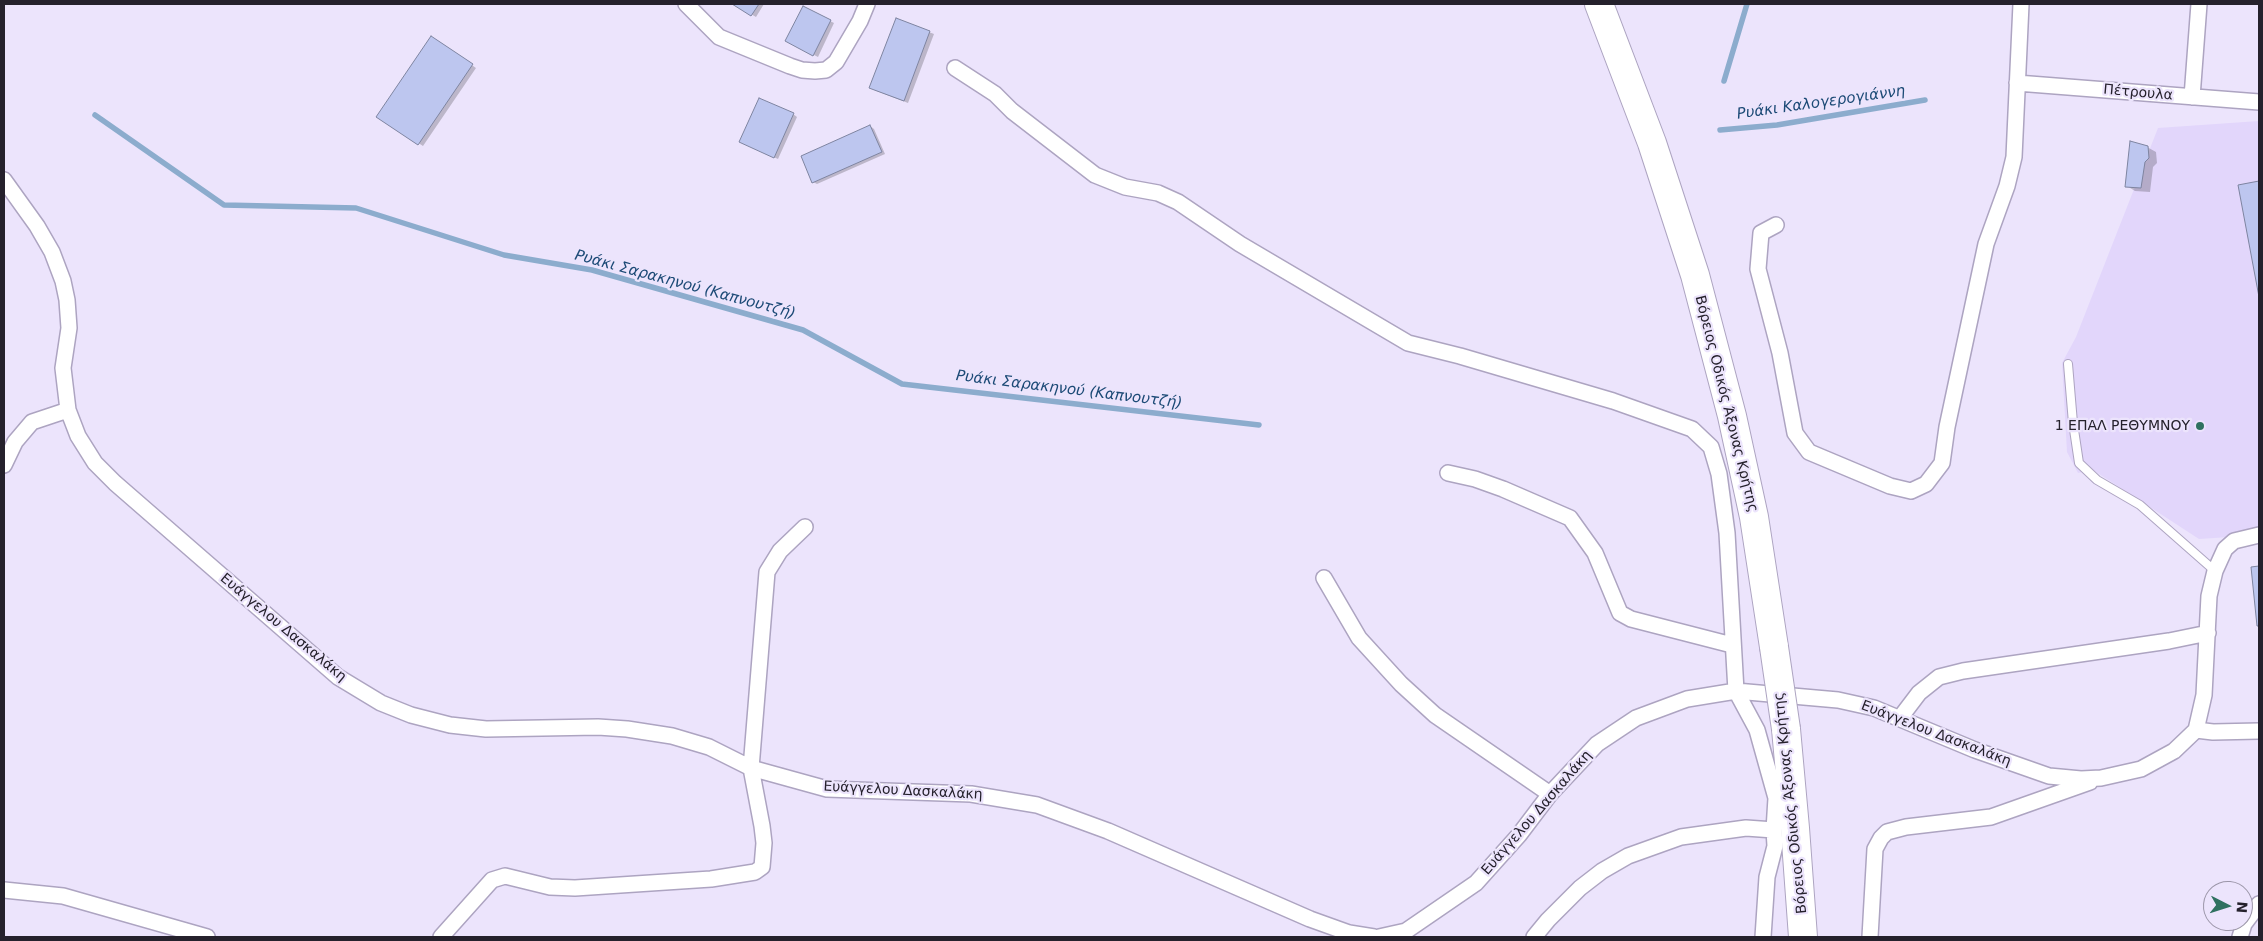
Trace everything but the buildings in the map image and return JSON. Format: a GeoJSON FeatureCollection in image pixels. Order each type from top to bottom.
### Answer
{"type":"FeatureCollection","features":[{"type":"Feature","properties":{"kind":"highway","name":"Βόρειος Οδικός Άξονας Κρήτης"},"geometry":{"type":"LineString","coordinates":[[1599,4],[1652,143],[1695,274],[1732,416],[1754,517],[1786,729],[1796,828],[1803,937]]}},
{"type":"Feature","properties":{"kind":"street"},"geometry":{"type":"LineString","coordinates":[[686,4],[719,37],[790,66],[802,70],[815,71],[826,70],[836,62],[860,21],[867,4]]}},
{"type":"Feature","properties":{"kind":"street"},"geometry":{"type":"LineString","coordinates":[[1776,225],[1761,233],[1758,269],[1780,353],[1795,433],[1810,452],[1890,486],[1911,491],[1926,484],[1942,463],[1986,244],[2007,186],[2014,157],[2021,4]]}},
{"type":"Feature","properties":{"kind":"street"},"geometry":{"type":"LineString","coordinates":[[2192,98],[2199,4]]}},
{"type":"Feature","properties":{"kind":"street"},"geometry":{"type":"LineString","coordinates":[[955,68],[995,94],[1012,111],[1095,175],[1124,187],[1158,193],[1178,202],[1240,244],[1408,343],[1460,356],[1604,398],[1692,429],[1711,447],[1719,474],[1726,532],[1736,691],[1757,730],[1776,798],[1775,846],[1767,877],[1763,937]]}},
{"type":"Feature","properties":{"kind":"street","name":"Πέτρουλα"},"geometry":{"type":"LineString","coordinates":[[2017,83],[2259,102]]}},
{"type":"Feature","properties":{"kind":"street","name":"Ευάγγελου Δασκαλάκη"},"geometry":{"type":"LineString","coordinates":[[4,180],[48,246],[63,281],[67,300],[69,328],[63,368],[68,410],[78,436],[95,463],[114,483],[338,677],[381,703],[412,715],[450,725],[486,729],[598,727],[627,729],[672,736],[710,747],[751,768],[826,789],[971,794],[1037,805],[1108,831],[1310,919],[1349,933],[1374,937]]}},
{"type":"Feature","properties":{"kind":"street"},"geometry":{"type":"LineString","coordinates":[[4,465],[14,442],[32,422],[68,410]]}},
{"type":"Feature","properties":{"kind":"street"},"geometry":{"type":"LineString","coordinates":[[1448,473],[1475,479],[1503,489],[1570,518],[1595,553],[1620,613],[1631,619],[1732,645]]}},
{"type":"Feature","properties":{"kind":"street"},"geometry":{"type":"LineString","coordinates":[[441,937],[492,880],[505,876],[550,887],[575,888],[711,879],[755,872],[762,867],[764,843],[751,768],[767,572],[780,551],[805,527]]}},
{"type":"Feature","properties":{"kind":"street"},"geometry":{"type":"LineString","coordinates":[[2259,535],[2234,541],[2225,549],[2214,571],[2209,596],[2204,695],[2196,730],[2213,732],[2259,731]]}},
{"type":"Feature","properties":{"kind":"street"},"geometry":{"type":"LineString","coordinates":[[1324,578],[1359,638],[1401,684],[1435,715],[1550,794]]}},
{"type":"Feature","properties":{"kind":"street"},"geometry":{"type":"LineString","coordinates":[[1900,718],[1918,692],[1939,677],[1963,671],[2160,642],[2208,633]]}},
{"type":"Feature","properties":{"kind":"street","name":"Ευάγγελου Δασκαλάκη"},"geometry":{"type":"LineString","coordinates":[[1379,937],[1406,931],[1476,884],[1519,835],[1550,794],[1597,744],[1636,718],[1687,699],[1736,691],[1838,700],[1865,706],[1900,718],[2033,772],[2062,778],[2101,778],[2128,773],[2147,766],[2183,744],[2196,730]]}},
{"type":"Feature","properties":{"kind":"street"},"geometry":{"type":"LineString","coordinates":[[1870,937],[1875,849],[1887,832],[1906,827],[1991,816],[2034,803],[2101,778]]}},
{"type":"Feature","properties":{"kind":"street"},"geometry":{"type":"LineString","coordinates":[[1534,937],[1580,888],[1602,871],[1628,856],[1681,837],[1746,828],[1774,830]]}},
{"type":"Feature","properties":{"kind":"street"},"geometry":{"type":"LineString","coordinates":[[4,890],[63,896],[207,937]]}},
{"type":"Feature","properties":{"kind":"street"},"geometry":{"type":"LineString","coordinates":[[2240,937],[2244,924],[2259,904]]}},
{"type":"Feature","properties":{"kind":"lane"},"geometry":{"type":"LineString","coordinates":[[2068,364],[2072,423],[2078,463],[2097,480],[2140,505],[2214,571]]}},
{"type":"Feature","properties":{"kind":"shaded area"},"geometry":{"type":"Polygon","coordinates":[[[2259,121],[2259,535],[2199,539],[2093,470],[2078,473],[2067,452],[2062,363],[2076,337],[2158,128],[2259,121]]]}},
{"type":"Feature","properties":{"kind":"waterway"},"geometry":{"type":"LineString","coordinates":[[1724,81],[1747,4]]}},
{"type":"Feature","properties":{"kind":"waterway","name":"Ρυάκι Καλογερογιάννη"},"geometry":{"type":"LineString","coordinates":[[1720,130],[1777,125],[1925,100]]}},
{"type":"Feature","properties":{"kind":"waterway","name":"Ρυάκι Σαρακηνού (Καπνουτζή)"},"geometry":{"type":"LineString","coordinates":[[95,115],[224,205],[356,208],[504,255],[592,270],[803,330],[902,384],[1259,425]]}},
{"type":"Feature","properties":{"kind":"place","name":"1 ΕΠΑΛ ΡΕΘΥΜΝΟΥ"},"geometry":{"type":"Point","coordinates":[2200,426]}}]}
